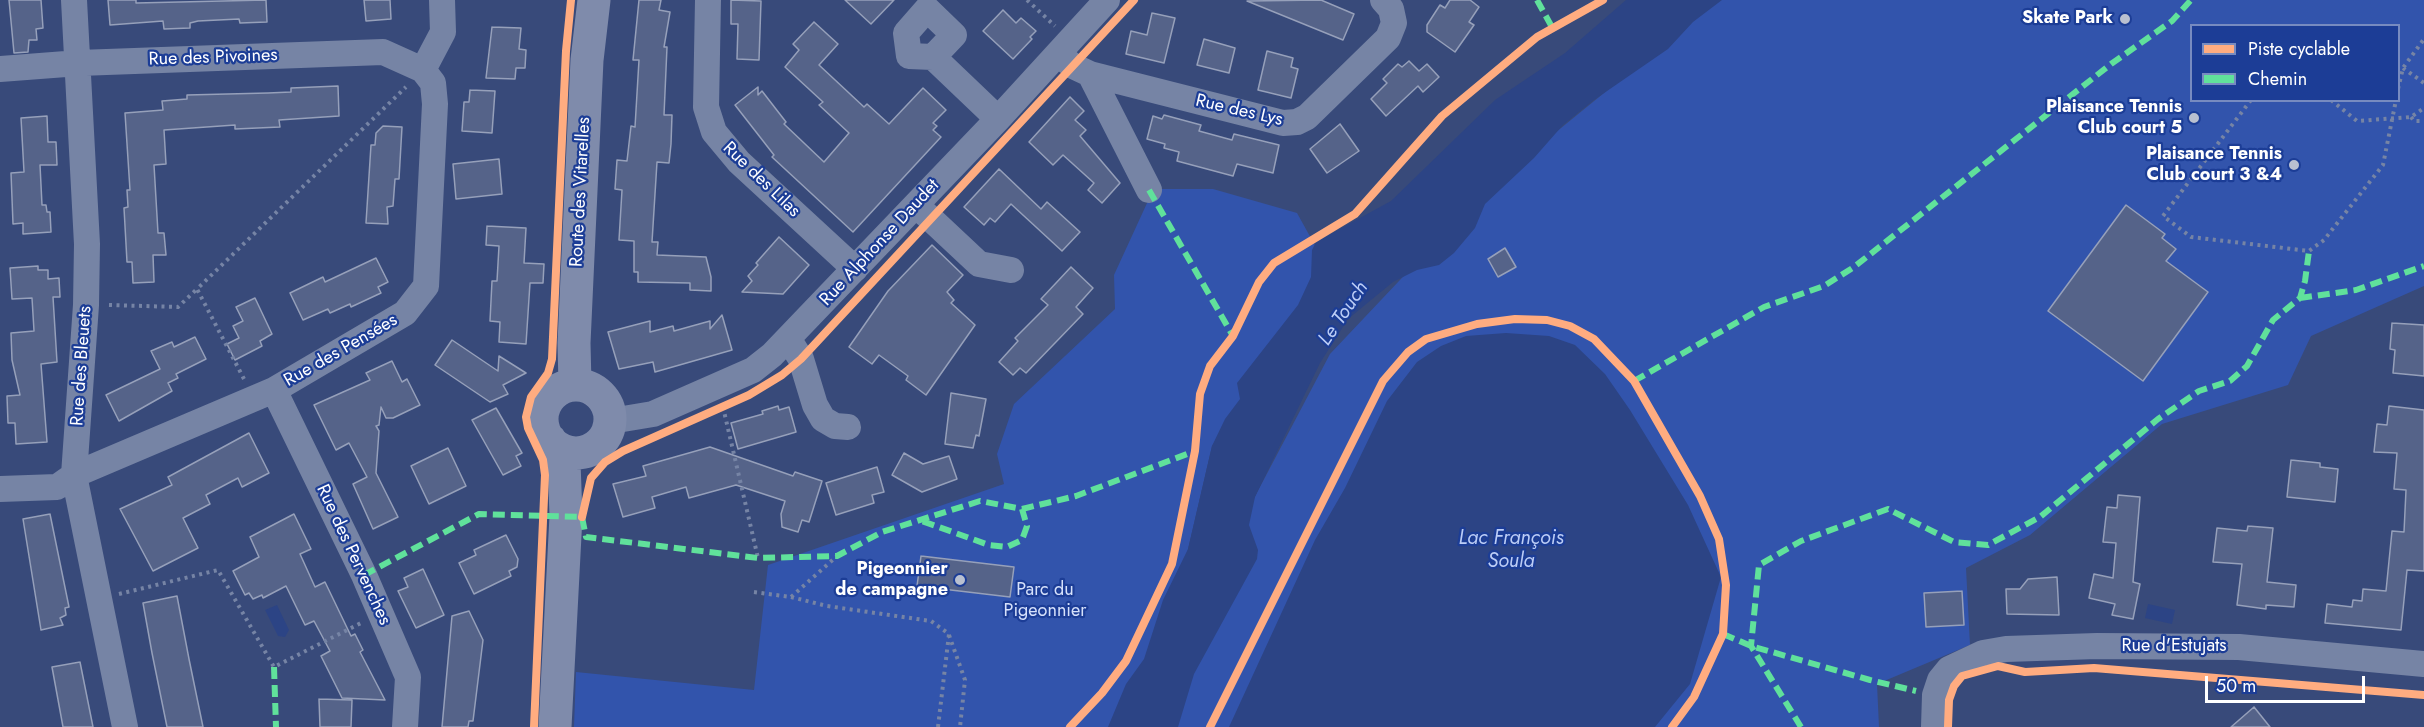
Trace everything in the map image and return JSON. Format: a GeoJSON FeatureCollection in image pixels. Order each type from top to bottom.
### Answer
{"type":"FeatureCollection","features":[{"type":"Feature","properties":{"kind":"main road","name":"Route des Vitarelles"},"geometry":{"type":"LineString","coordinates":[[575,385],[574,343],[586,71],[594,0]]}},
{"type":"Feature","properties":{"kind":"main road"},"geometry":{"type":"LineString","coordinates":[[550,440],[560,448],[571,452],[587,451],[599,443],[608,431],[610,416],[607,403],[599,393],[588,387],[575,385],[557,391],[545,405],[542,417],[544,429],[550,440],[564,462],[566,516],[555,727]]}},
{"type":"Feature","properties":{"kind":"main road"},"geometry":{"type":"LineString","coordinates":[[566,516],[587,451]]}},
{"type":"Feature","properties":{"kind":"street","name":"Rue des Bleuets"},"geometry":{"type":"LineString","coordinates":[[74,0],[87,244],[86,305],[74,475],[126,727]]}},
{"type":"Feature","properties":{"kind":"street"},"geometry":{"type":"LineString","coordinates":[[423,70],[443,32],[442,0]]}},
{"type":"Feature","properties":{"kind":"street","name":"Rue des Lilas"},"geometry":{"type":"LineString","coordinates":[[708,0],[706,107],[714,132],[739,162],[855,269]]}},
{"type":"Feature","properties":{"kind":"street","name":"Rue Alphonse Daudet"},"geometry":{"type":"LineString","coordinates":[[610,416],[623,419],[652,414],[753,370],[789,340],[1107,0]]}},
{"type":"Feature","properties":{"kind":"street","name":"Rue des Lys"},"geometry":{"type":"LineString","coordinates":[[1064,47],[1073,66],[1090,74],[1283,123],[1297,122],[1307,117],[1388,38],[1394,23],[1391,9],[1383,0]]}},
{"type":"Feature","properties":{"kind":"street","name":"Rue des Pivoines"},"geometry":{"type":"LineString","coordinates":[[0,69],[79,63],[383,52],[423,70]]}},
{"type":"Feature","properties":{"kind":"street"},"geometry":{"type":"LineString","coordinates":[[933,57],[998,119]]}},
{"type":"Feature","properties":{"kind":"street","name":"Rue des Pensées"},"geometry":{"type":"LineString","coordinates":[[0,489],[57,487],[74,475],[264,394],[405,313],[426,286],[435,104],[433,83],[423,70]]}},
{"type":"Feature","properties":{"kind":"street"},"geometry":{"type":"LineString","coordinates":[[1090,74],[1149,190]]}},
{"type":"Feature","properties":{"kind":"street"},"geometry":{"type":"LineString","coordinates":[[916,205],[979,264],[1011,270]]}},
{"type":"Feature","properties":{"kind":"street"},"geometry":{"type":"LineString","coordinates":[[789,340],[801,359],[815,405],[823,419],[835,426],[848,427]]}},
{"type":"Feature","properties":{"kind":"street","name":"Rue des Pervenches"},"geometry":{"type":"LineString","coordinates":[[264,394],[380,613],[408,677],[405,727]]}},
{"type":"Feature","properties":{"kind":"street","name":"Rue d'Estujats"},"geometry":{"type":"LineString","coordinates":[[1934,727],[1937,686],[1953,665],[1983,653],[2006,649],[2097,646],[2240,647],[2424,664]]}},
{"type":"Feature","properties":{"kind":"path"},"geometry":{"type":"LineString","coordinates":[[1027,0],[1064,47]]}},
{"type":"Feature","properties":{"kind":"path"},"geometry":{"type":"LineString","coordinates":[[2400,80],[2403,68],[2424,39]]}},
{"type":"Feature","properties":{"kind":"path"},"geometry":{"type":"LineString","coordinates":[[2403,68],[2424,83]]}},
{"type":"Feature","properties":{"kind":"path"},"geometry":{"type":"LineString","coordinates":[[86,305],[178,307],[423,70]]}},
{"type":"Feature","properties":{"kind":"path"},"geometry":{"type":"LineString","coordinates":[[2249,102],[2163,216],[2191,237],[2309,251],[2324,240],[2383,165],[2396,102]]}},
{"type":"Feature","properties":{"kind":"path"},"geometry":{"type":"LineString","coordinates":[[2333,102],[2357,121],[2411,117],[2424,108]]}},
{"type":"Feature","properties":{"kind":"path"},"geometry":{"type":"LineString","coordinates":[[2411,117],[2414,121],[2424,121]]}},
{"type":"Feature","properties":{"kind":"path"},"geometry":{"type":"LineString","coordinates":[[197,289],[264,394]]}},
{"type":"Feature","properties":{"kind":"path"},"geometry":{"type":"LineString","coordinates":[[712,411],[731,402]]}},
{"type":"Feature","properties":{"kind":"path"},"geometry":{"type":"LineString","coordinates":[[722,406],[758,558]]}},
{"type":"Feature","properties":{"kind":"path"},"geometry":{"type":"LineString","coordinates":[[791,597],[837,556]]}},
{"type":"Feature","properties":{"kind":"path"},"geometry":{"type":"LineString","coordinates":[[99,599],[218,570],[274,666],[380,613]]}},
{"type":"Feature","properties":{"kind":"path"},"geometry":{"type":"LineString","coordinates":[[754,592],[791,597],[827,606],[931,621],[949,634],[965,680],[960,727]]}},
{"type":"Feature","properties":{"kind":"path"},"geometry":{"type":"LineString","coordinates":[[938,727],[949,634]]}},
{"type":"Feature","properties":{"kind":"green space"},"geometry":{"type":"Polygon","coordinates":[[[1718,0],[2424,0],[2424,286],[2311,336],[2288,385],[2162,424],[2030,535],[1966,568],[1970,645],[1877,684],[1879,727],[1160,727],[1203,595],[1330,354],[1485,190],[1718,0]]]}},
{"type":"Feature","properties":{"kind":"green space","name":"Parc du Pigeonnier"},"geometry":{"type":"Polygon","coordinates":[[[1159,189],[1213,189],[1297,213],[1327,267],[1212,446],[1186,558],[1140,727],[574,727],[576,672],[754,690],[768,565],[1004,484],[997,454],[1014,404],[1115,309],[1114,275],[1148,201],[1159,189]]]}},
{"type":"Feature","properties":{"kind":"water","name":"Le Touch"},"geometry":{"type":"Polygon","coordinates":[[[1626,0],[1722,0],[1693,22],[1668,49],[1594,100],[1563,125],[1534,158],[1485,204],[1475,228],[1454,253],[1439,265],[1417,270],[1393,282],[1348,319],[1320,363],[1255,497],[1249,525],[1258,550],[1257,559],[1194,674],[1178,727],[1108,727],[1126,684],[1144,659],[1163,600],[1188,549],[1212,446],[1225,419],[1240,399],[1237,383],[1298,305],[1311,277],[1312,250],[1316,242],[1391,201],[1495,100],[1565,53],[1626,0]]]}},
{"type":"Feature","properties":{"kind":"water","name":"Lac François Soula"},"geometry":{"type":"Polygon","coordinates":[[[1506,333],[1549,336],[1575,345],[1605,374],[1630,410],[1688,505],[1721,577],[1690,684],[1655,727],[1229,727],[1315,540],[1345,488],[1387,401],[1417,362],[1441,346],[1466,336],[1506,333]]]}},
{"type":"Feature","properties":{"kind":"water"},"geometry":{"type":"Polygon","coordinates":[[[2148,604],[2175,610],[2172,624],[2145,618],[2148,604]]]}},
{"type":"Feature","properties":{"kind":"water"},"geometry":{"type":"Polygon","coordinates":[[[277,605],[289,630],[285,637],[278,636],[265,610],[277,605]]]}},
{"type":"Feature","properties":{"kind":"building"},"geometry":{"type":"Polygon","coordinates":[[[9,0],[41,0],[43,28],[36,29],[37,40],[29,40],[28,52],[14,53],[9,0]]]}},
{"type":"Feature","properties":{"kind":"building"},"geometry":{"type":"Polygon","coordinates":[[[108,0],[136,0],[136,3],[266,0],[267,22],[240,23],[239,19],[198,21],[190,23],[190,28],[164,29],[163,21],[110,25],[108,0]]]}},
{"type":"Feature","properties":{"kind":"building"},"geometry":{"type":"Polygon","coordinates":[[[364,0],[390,0],[391,19],[366,21],[364,0]]]}},
{"type":"Feature","properties":{"kind":"building"},"geometry":{"type":"Polygon","coordinates":[[[639,0],[661,0],[659,10],[670,12],[664,47],[667,47],[664,115],[672,115],[671,144],[669,163],[657,162],[652,242],[658,242],[657,255],[706,257],[711,277],[711,291],[690,290],[690,283],[638,282],[638,272],[634,272],[634,241],[619,240],[622,190],[615,189],[617,160],[627,161],[631,126],[635,127],[639,60],[633,60],[639,0]]]}},
{"type":"Feature","properties":{"kind":"building"},"geometry":{"type":"Polygon","coordinates":[[[731,0],[761,1],[759,60],[737,59],[738,24],[731,24],[731,0]]]}},
{"type":"Feature","properties":{"kind":"building"},"geometry":{"type":"Polygon","coordinates":[[[845,0],[894,0],[871,24],[845,0]]]}},
{"type":"Feature","properties":{"kind":"building"},"geometry":{"type":"Polygon","coordinates":[[[1321,0],[1354,14],[1343,40],[1247,1],[1321,0]]]}},
{"type":"Feature","properties":{"kind":"building"},"geometry":{"type":"Polygon","coordinates":[[[1450,0],[1470,0],[1479,7],[1469,22],[1474,25],[1455,52],[1427,32],[1427,25],[1440,5],[1445,8],[1450,0]]]}},
{"type":"Feature","properties":{"kind":"building"},"geometry":{"type":"Polygon","coordinates":[[[1003,10],[1016,23],[1021,18],[1036,31],[1030,37],[1032,39],[1013,59],[983,31],[1003,10]]]}},
{"type":"Feature","properties":{"kind":"building"},"geometry":{"type":"Polygon","coordinates":[[[1152,13],[1175,18],[1164,63],[1126,54],[1131,31],[1147,35],[1152,13]]]}},
{"type":"Feature","properties":{"kind":"building"},"geometry":{"type":"Polygon","coordinates":[[[814,22],[838,44],[819,65],[864,107],[867,104],[889,124],[923,88],[946,110],[933,123],[937,126],[933,130],[941,137],[853,232],[772,157],[774,155],[735,105],[758,87],[758,95],[762,91],[786,122],[784,124],[824,162],[849,133],[819,105],[823,102],[785,67],[799,50],[793,44],[814,22]]]}},
{"type":"Feature","properties":{"kind":"building"},"geometry":{"type":"Polygon","coordinates":[[[492,27],[521,28],[519,49],[526,50],[525,68],[516,68],[515,79],[486,78],[492,27]]]}},
{"type":"Feature","properties":{"kind":"building"},"geometry":{"type":"Polygon","coordinates":[[[1204,39],[1235,48],[1229,73],[1197,65],[1204,39]]]}},
{"type":"Feature","properties":{"kind":"building"},"geometry":{"type":"Polygon","coordinates":[[[1267,51],[1293,58],[1291,67],[1298,69],[1291,98],[1258,90],[1267,51]]]}},
{"type":"Feature","properties":{"kind":"building"},"geometry":{"type":"Polygon","coordinates":[[[1409,61],[1419,71],[1427,64],[1439,77],[1423,92],[1418,86],[1386,116],[1371,99],[1387,83],[1383,79],[1398,64],[1402,67],[1409,61]]]}},
{"type":"Feature","properties":{"kind":"building"},"geometry":{"type":"Polygon","coordinates":[[[338,86],[339,116],[279,120],[280,127],[235,129],[235,125],[164,130],[166,164],[154,165],[158,233],[164,233],[166,255],[153,255],[154,282],[133,283],[132,262],[127,262],[124,208],[128,207],[127,190],[130,190],[125,113],[163,110],[162,101],[187,99],[187,95],[291,92],[291,88],[338,86]]]}},
{"type":"Feature","properties":{"kind":"building"},"geometry":{"type":"Polygon","coordinates":[[[470,90],[495,91],[492,133],[462,131],[464,102],[469,102],[470,90]]]}},
{"type":"Feature","properties":{"kind":"building"},"geometry":{"type":"Polygon","coordinates":[[[1070,97],[1084,111],[1075,120],[1086,130],[1080,136],[1120,183],[1102,203],[1088,190],[1094,183],[1063,155],[1053,165],[1029,142],[1070,97]]]}},
{"type":"Feature","properties":{"kind":"building"},"geometry":{"type":"Polygon","coordinates":[[[1164,115],[1201,125],[1199,131],[1232,140],[1234,134],[1279,145],[1273,173],[1237,164],[1233,176],[1177,161],[1179,152],[1164,148],[1165,144],[1147,139],[1153,116],[1162,119],[1164,115]]]}},
{"type":"Feature","properties":{"kind":"building"},"geometry":{"type":"Polygon","coordinates":[[[47,116],[48,142],[56,142],[57,165],[40,165],[42,205],[46,205],[47,212],[50,212],[51,232],[23,234],[23,223],[13,224],[11,173],[24,172],[21,118],[47,116]]]}},
{"type":"Feature","properties":{"kind":"building"},"geometry":{"type":"Polygon","coordinates":[[[1340,124],[1359,151],[1327,173],[1310,149],[1340,124]]]}},
{"type":"Feature","properties":{"kind":"building"},"geometry":{"type":"Polygon","coordinates":[[[383,126],[402,127],[399,179],[395,179],[393,206],[387,207],[388,224],[366,223],[371,145],[375,145],[376,133],[383,126]]]}},
{"type":"Feature","properties":{"kind":"building"},"geometry":{"type":"Polygon","coordinates":[[[499,159],[502,194],[456,199],[453,164],[499,159]]]}},
{"type":"Feature","properties":{"kind":"building"},"geometry":{"type":"Polygon","coordinates":[[[999,169],[1041,209],[1047,202],[1080,232],[1062,251],[1011,204],[995,222],[990,218],[984,225],[964,207],[999,169]]]}},
{"type":"Feature","properties":{"kind":"building"},"geometry":{"type":"Polygon","coordinates":[[[2126,205],[2165,234],[2162,238],[2176,249],[2166,261],[2208,292],[2143,381],[2048,311],[2126,205]]]}},
{"type":"Feature","properties":{"kind":"building"},"geometry":{"type":"Polygon","coordinates":[[[487,226],[526,228],[524,263],[544,264],[543,283],[530,283],[526,344],[499,342],[500,322],[490,321],[492,281],[497,281],[499,246],[486,245],[487,226]]]}},
{"type":"Feature","properties":{"kind":"building"},"geometry":{"type":"Polygon","coordinates":[[[779,237],[809,265],[783,294],[742,292],[752,281],[748,276],[758,265],[756,263],[779,237]]]}},
{"type":"Feature","properties":{"kind":"building"},"geometry":{"type":"Polygon","coordinates":[[[932,245],[963,275],[947,292],[954,300],[951,303],[975,325],[926,395],[906,380],[908,376],[879,355],[872,364],[849,347],[888,291],[932,245]]]}},
{"type":"Feature","properties":{"kind":"building"},"geometry":{"type":"Polygon","coordinates":[[[1505,248],[1516,267],[1498,277],[1488,259],[1505,248]]]}},
{"type":"Feature","properties":{"kind":"building"},"geometry":{"type":"Polygon","coordinates":[[[376,258],[388,282],[378,287],[381,293],[351,307],[350,304],[330,313],[328,309],[303,320],[290,293],[323,277],[325,282],[376,258]]]}},
{"type":"Feature","properties":{"kind":"building"},"geometry":{"type":"Polygon","coordinates":[[[38,266],[38,270],[48,270],[48,279],[59,278],[60,297],[53,297],[57,362],[41,364],[47,442],[16,444],[15,423],[8,423],[7,396],[20,395],[12,360],[11,333],[34,331],[32,298],[12,299],[10,268],[38,266]]]}},
{"type":"Feature","properties":{"kind":"building"},"geometry":{"type":"Polygon","coordinates":[[[1071,267],[1093,288],[1076,307],[1083,314],[1026,373],[1020,368],[1013,375],[999,362],[1018,341],[1015,338],[1048,305],[1041,299],[1071,267]]]}},
{"type":"Feature","properties":{"kind":"building"},"geometry":{"type":"Polygon","coordinates":[[[255,298],[272,334],[260,341],[262,346],[235,360],[227,344],[239,338],[233,326],[243,321],[236,307],[255,298]]]}},
{"type":"Feature","properties":{"kind":"building"},"geometry":{"type":"Polygon","coordinates":[[[722,315],[732,350],[655,372],[653,362],[619,369],[608,332],[650,321],[650,332],[673,326],[674,331],[710,321],[710,329],[722,315]]]}},
{"type":"Feature","properties":{"kind":"building"},"geometry":{"type":"Polygon","coordinates":[[[2392,323],[2424,325],[2424,376],[2393,373],[2395,350],[2390,349],[2392,323]]]}},
{"type":"Feature","properties":{"kind":"building"},"geometry":{"type":"Polygon","coordinates":[[[195,337],[206,359],[176,374],[178,378],[168,383],[172,391],[119,421],[106,395],[160,369],[151,351],[172,342],[174,347],[195,337]]]}},
{"type":"Feature","properties":{"kind":"building"},"geometry":{"type":"Polygon","coordinates":[[[452,340],[498,371],[499,356],[526,373],[503,385],[508,394],[490,402],[435,365],[452,340]]]}},
{"type":"Feature","properties":{"kind":"building"},"geometry":{"type":"Polygon","coordinates":[[[392,361],[402,382],[407,379],[420,405],[393,418],[386,418],[381,407],[379,425],[376,426],[379,431],[376,473],[398,517],[373,529],[353,484],[367,477],[349,443],[336,450],[314,405],[370,380],[366,373],[392,361]]]}},
{"type":"Feature","properties":{"kind":"building"},"geometry":{"type":"Polygon","coordinates":[[[951,393],[986,399],[979,436],[976,435],[973,448],[945,444],[951,393]]]}},
{"type":"Feature","properties":{"kind":"building"},"geometry":{"type":"Polygon","coordinates":[[[778,406],[779,410],[789,407],[796,432],[738,449],[731,423],[763,414],[762,411],[778,406]]]}},
{"type":"Feature","properties":{"kind":"building"},"geometry":{"type":"Polygon","coordinates":[[[2389,406],[2424,410],[2424,571],[2407,570],[2401,630],[2325,623],[2327,604],[2352,607],[2353,600],[2362,601],[2363,589],[2386,591],[2392,531],[2404,532],[2406,490],[2394,489],[2397,453],[2374,452],[2377,424],[2387,425],[2389,406]]]}},
{"type":"Feature","properties":{"kind":"building"},"geometry":{"type":"Polygon","coordinates":[[[496,408],[522,453],[516,456],[521,466],[503,475],[472,420],[496,408]]]}},
{"type":"Feature","properties":{"kind":"building"},"geometry":{"type":"Polygon","coordinates":[[[249,433],[269,473],[242,487],[238,478],[206,495],[210,504],[183,518],[198,548],[153,571],[120,509],[172,485],[168,477],[249,433]]]}},
{"type":"Feature","properties":{"kind":"building"},"geometry":{"type":"Polygon","coordinates":[[[710,447],[793,476],[795,472],[822,481],[809,522],[802,520],[798,532],[782,527],[781,514],[785,501],[736,485],[689,498],[686,487],[652,497],[655,508],[623,517],[613,484],[646,476],[643,466],[710,447]]]}},
{"type":"Feature","properties":{"kind":"building"},"geometry":{"type":"Polygon","coordinates":[[[448,448],[466,486],[429,504],[411,466],[448,448]]]}},
{"type":"Feature","properties":{"kind":"building"},"geometry":{"type":"Polygon","coordinates":[[[904,453],[923,464],[949,456],[957,479],[922,492],[892,475],[904,453]]]}},
{"type":"Feature","properties":{"kind":"building"},"geometry":{"type":"Polygon","coordinates":[[[2291,460],[2320,463],[2320,467],[2338,469],[2335,502],[2287,497],[2291,460]]]}},
{"type":"Feature","properties":{"kind":"building"},"geometry":{"type":"Polygon","coordinates":[[[877,467],[884,492],[872,495],[874,503],[836,515],[826,483],[877,467]]]}},
{"type":"Feature","properties":{"kind":"building"},"geometry":{"type":"Polygon","coordinates":[[[2118,495],[2140,497],[2133,582],[2140,584],[2133,619],[2112,615],[2115,604],[2089,598],[2094,574],[2113,578],[2116,543],[2103,542],[2107,507],[2117,508],[2118,495]]]}},
{"type":"Feature","properties":{"kind":"building"},"geometry":{"type":"Polygon","coordinates":[[[50,514],[69,607],[65,608],[66,615],[60,618],[63,625],[41,630],[23,519],[50,514]]]}},
{"type":"Feature","properties":{"kind":"building"},"geometry":{"type":"Polygon","coordinates":[[[294,514],[311,549],[300,554],[315,587],[325,582],[351,636],[355,634],[363,650],[360,652],[385,700],[342,698],[321,656],[330,651],[314,621],[305,625],[286,586],[263,598],[262,595],[253,599],[249,593],[245,595],[233,571],[259,557],[250,537],[294,514]]]}},
{"type":"Feature","properties":{"kind":"building"},"geometry":{"type":"Polygon","coordinates":[[[2248,526],[2273,528],[2267,582],[2296,585],[2294,607],[2266,605],[2266,609],[2237,605],[2242,564],[2213,562],[2217,528],[2247,531],[2248,526]]]}},
{"type":"Feature","properties":{"kind":"building"},"geometry":{"type":"Polygon","coordinates":[[[506,535],[518,559],[517,567],[509,571],[511,576],[474,594],[459,563],[476,555],[474,550],[506,535]]]}},
{"type":"Feature","properties":{"kind":"building","name":"Pigeonnier de campagne"},"geometry":{"type":"Polygon","coordinates":[[[921,556],[1014,567],[1010,597],[917,586],[921,556]]]}},
{"type":"Feature","properties":{"kind":"building"},"geometry":{"type":"Polygon","coordinates":[[[423,569],[444,615],[416,628],[398,591],[408,587],[404,578],[423,569]]]}},
{"type":"Feature","properties":{"kind":"building"},"geometry":{"type":"Polygon","coordinates":[[[2057,577],[2059,615],[2007,614],[2006,589],[2020,589],[2028,579],[2057,577]]]}},
{"type":"Feature","properties":{"kind":"building"},"geometry":{"type":"Polygon","coordinates":[[[1962,591],[1964,625],[1926,627],[1924,593],[1962,591]]]}},
{"type":"Feature","properties":{"kind":"building"},"geometry":{"type":"Polygon","coordinates":[[[177,596],[203,727],[167,727],[152,653],[143,603],[177,596]]]}},
{"type":"Feature","properties":{"kind":"building"},"geometry":{"type":"Polygon","coordinates":[[[469,611],[483,640],[473,721],[469,721],[468,727],[442,727],[452,616],[469,611]]]}},
{"type":"Feature","properties":{"kind":"building"},"geometry":{"type":"Polygon","coordinates":[[[80,662],[93,727],[63,727],[52,667],[80,662]]]}},
{"type":"Feature","properties":{"kind":"building"},"geometry":{"type":"Polygon","coordinates":[[[319,699],[352,700],[351,727],[320,727],[319,699]]]}},
{"type":"Feature","properties":{"kind":"building"},"geometry":{"type":"Polygon","coordinates":[[[2254,707],[2270,727],[2231,727],[2254,707]]]}},
{"type":"Feature","properties":{"kind":"marked path"},"geometry":{"type":"LineString","coordinates":[[1537,0],[1553,29]]}},
{"type":"Feature","properties":{"kind":"marked path"},"geometry":{"type":"LineString","coordinates":[[1634,381],[1764,307],[1824,286],[1854,267],[2111,64],[2172,21],[2191,0]]}},
{"type":"Feature","properties":{"kind":"marked path"},"geometry":{"type":"LineString","coordinates":[[1149,190],[1233,336]]}},
{"type":"Feature","properties":{"kind":"marked path"},"geometry":{"type":"LineString","coordinates":[[1801,727],[1751,646],[1759,565],[1801,541],[1888,509],[1954,542],[1988,545],[2040,517],[2158,419],[2199,391],[2230,381],[2247,366],[2273,320],[2300,298],[2309,251]]}},
{"type":"Feature","properties":{"kind":"marked path"},"geometry":{"type":"LineString","coordinates":[[2300,298],[2356,290],[2424,266]]}},
{"type":"Feature","properties":{"kind":"marked path"},"geometry":{"type":"LineString","coordinates":[[1022,509],[1076,496],[1195,451]]}},
{"type":"Feature","properties":{"kind":"marked path"},"geometry":{"type":"LineString","coordinates":[[364,575],[479,514],[582,517],[586,537],[758,558],[837,556],[882,532],[980,501],[1022,509],[1027,526],[1022,540],[1007,547],[989,545],[919,520]]}},
{"type":"Feature","properties":{"kind":"marked path"},"geometry":{"type":"LineString","coordinates":[[1723,634],[1751,646],[1916,691]]}},
{"type":"Feature","properties":{"kind":"marked path"},"geometry":{"type":"LineString","coordinates":[[274,667],[276,727]]}},
{"type":"Feature","properties":{"kind":"cycle path"},"geometry":{"type":"LineString","coordinates":[[534,727],[545,475],[543,460],[528,428],[526,417],[531,397],[548,373],[552,359],[566,51],[571,0]]}},
{"type":"Feature","properties":{"kind":"cycle path"},"geometry":{"type":"LineString","coordinates":[[582,517],[591,478],[605,462],[623,451],[749,395],[782,375],[801,359],[1134,0]]}},
{"type":"Feature","properties":{"kind":"cycle path"},"geometry":{"type":"LineString","coordinates":[[1070,727],[1102,693],[1126,661],[1172,564],[1195,451],[1200,394],[1210,366],[1233,336],[1259,282],[1274,263],[1355,214],[1442,116],[1537,37],[1603,0]]}},
{"type":"Feature","properties":{"kind":"cycle path"},"geometry":{"type":"LineString","coordinates":[[1210,727],[1383,381],[1408,352],[1426,339],[1477,324],[1515,319],[1547,320],[1570,326],[1594,339],[1634,381],[1700,496],[1719,539],[1726,585],[1723,634],[1694,697],[1672,727]]}},
{"type":"Feature","properties":{"kind":"cycle path"},"geometry":{"type":"LineString","coordinates":[[1948,727],[1949,700],[1954,686],[1962,676],[1998,666],[2025,672],[2094,668],[2424,695]]}},
{"type":"Feature","properties":{"kind":"place","name":"Skate Park"},"geometry":{"type":"Point","coordinates":[2125,19]}},
{"type":"Feature","properties":{"kind":"place","name":"Plaisance Tennis Club court 5"},"geometry":{"type":"Point","coordinates":[2194,118]}},
{"type":"Feature","properties":{"kind":"place","name":"Plaisance Tennis Club court 3 &4"},"geometry":{"type":"Point","coordinates":[2294,165]}},
{"type":"Feature","properties":{"kind":"place","name":"Pigeonnier de campagne"},"geometry":{"type":"Point","coordinates":[960,580]}}]}
